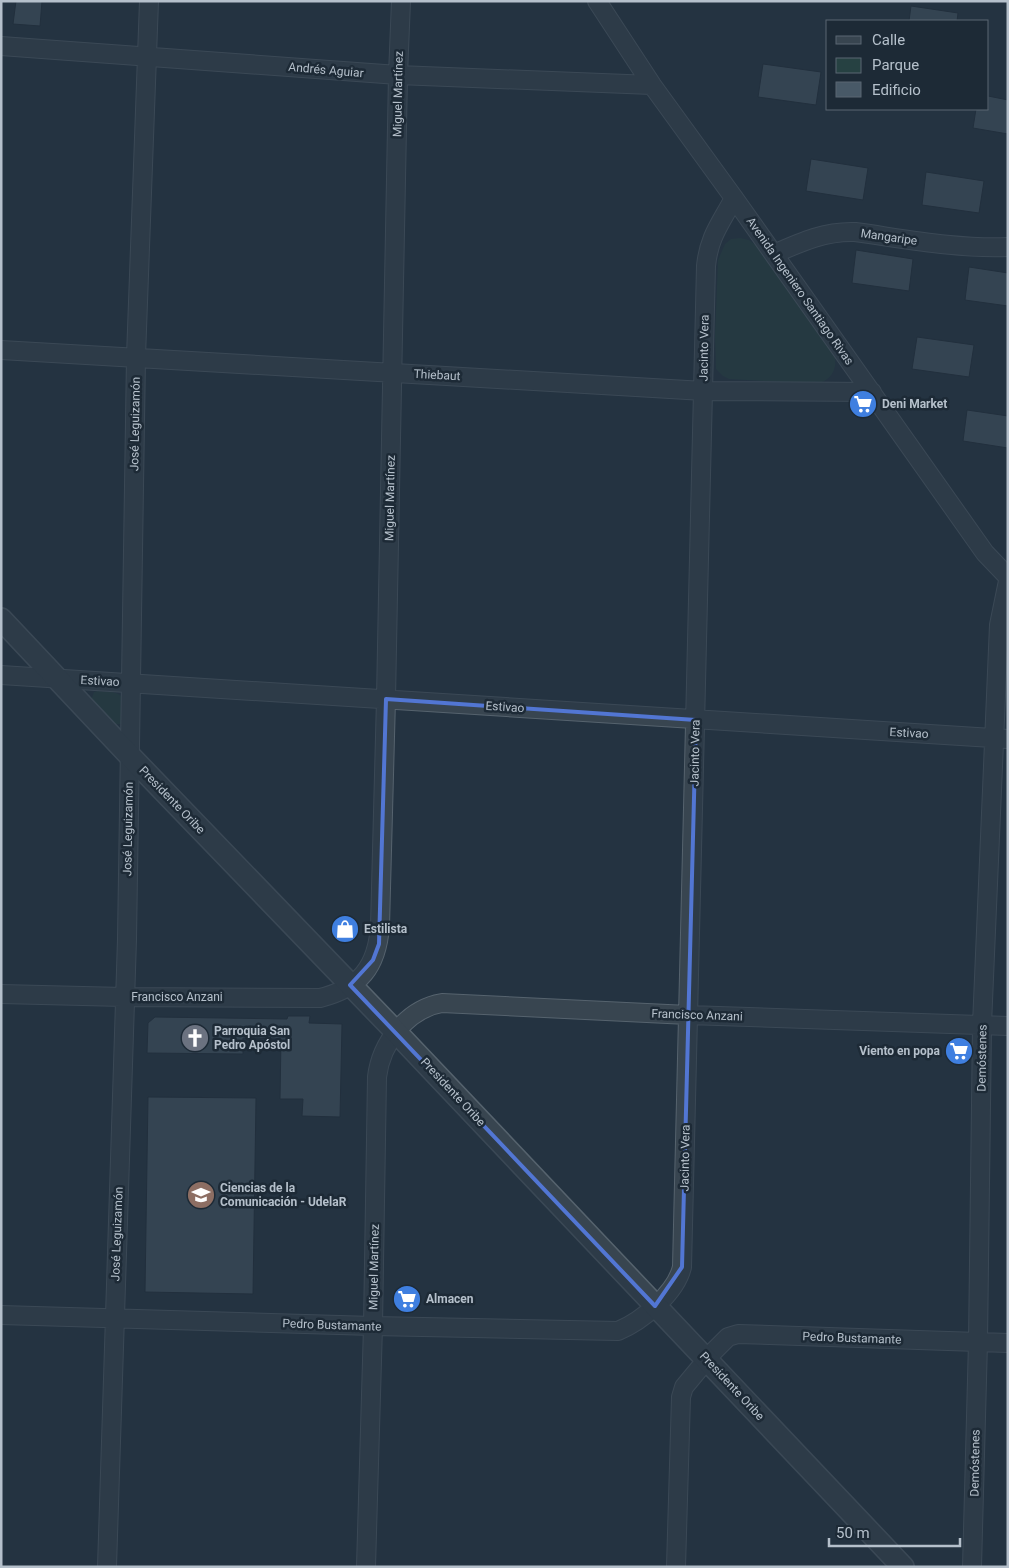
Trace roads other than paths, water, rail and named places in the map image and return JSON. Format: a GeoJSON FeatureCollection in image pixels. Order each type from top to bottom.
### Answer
{"type":"FeatureCollection","features":[{"type":"Feature","properties":{"kind":"street","name":"José Leguizamón"},"geometry":{"type":"LineString","coordinates":[[107,1567],[127,940],[136,357],[149,1]]}},
{"type":"Feature","properties":{"kind":"street","name":"Miguel Martínez"},"geometry":{"type":"LineString","coordinates":[[350,985],[361,977],[373,960],[378,944],[386,699],[401,1]]}},
{"type":"Feature","properties":{"kind":"street","name":"Avenida Ingeniero Santiago Rivas"},"geometry":{"type":"LineString","coordinates":[[598,2],[652,85],[985,553],[1008,577]]}},
{"type":"Feature","properties":{"kind":"street","name":"Andrés Aguiar"},"geometry":{"type":"LineString","coordinates":[[1,46],[398,75],[652,85]]}},
{"type":"Feature","properties":{"kind":"street","name":"Jacinto Vera"},"geometry":{"type":"LineString","coordinates":[[655,1306],[676,1283],[682,1267],[707,253],[717,225],[734,198]]}},
{"type":"Feature","properties":{"kind":"street","name":"Mangaripe"},"geometry":{"type":"LineString","coordinates":[[774,254],[802,241],[840,232],[855,232],[982,248],[1008,247]]}},
{"type":"Feature","properties":{"kind":"street","name":"Thiebaut"},"geometry":{"type":"LineString","coordinates":[[1,350],[704,391],[872,392]]}},
{"type":"Feature","properties":{"kind":"street","name":"Demóstenes"},"geometry":{"type":"LineString","coordinates":[[972,1567],[978,1342],[982,1025],[1001,739],[999,625],[1008,581]]}},
{"type":"Feature","properties":{"kind":"street","name":"Presidente Oribe"},"geometry":{"type":"LineString","coordinates":[[1,619],[903,1567]]}},
{"type":"Feature","properties":{"kind":"street","name":"Estivao"},"geometry":{"type":"LineString","coordinates":[[1,675],[1001,739]]}},
{"type":"Feature","properties":{"kind":"street","name":"Francisco Anzani"},"geometry":{"type":"LineString","coordinates":[[1,994],[320,998],[337,993],[350,985]]}},
{"type":"Feature","properties":{"kind":"street","name":"Francisco Anzani"},"geometry":{"type":"LineString","coordinates":[[396,1032],[422,1009],[442,1003],[688,1015],[1008,1026]]}},
{"type":"Feature","properties":{"kind":"street","name":"Miguel Martínez"},"geometry":{"type":"LineString","coordinates":[[366,1567],[373,1326],[377,1077],[379,1063],[396,1032]]}},
{"type":"Feature","properties":{"kind":"street","name":"Pedro Bustamante"},"geometry":{"type":"LineString","coordinates":[[1,1315],[618,1331],[631,1326],[655,1306]]}},
{"type":"Feature","properties":{"kind":"street","name":"Pedro Bustamante"},"geometry":{"type":"LineString","coordinates":[[707,1359],[728,1337],[738,1334],[1008,1343]]}},
{"type":"Feature","properties":{"kind":"street"},"geometry":{"type":"LineString","coordinates":[[676,1567],[680,1397],[684,1386],[707,1359]]}},
{"type":"Feature","properties":{"kind":"place","name":"Deni Market"},"geometry":{"type":"Point","coordinates":[863,404]}},
{"type":"Feature","properties":{"kind":"place","name":"Estilista"},"geometry":{"type":"Point","coordinates":[345,929]}},
{"type":"Feature","properties":{"kind":"place","name":"Parroquia San Pedro Apóstol"},"geometry":{"type":"Point","coordinates":[195,1038]}},
{"type":"Feature","properties":{"kind":"place","name":"Viento en popa"},"geometry":{"type":"Point","coordinates":[959,1051]}},
{"type":"Feature","properties":{"kind":"place","name":"Ciencias de la Comunicación - UdelaR"},"geometry":{"type":"Point","coordinates":[201,1195]}},
{"type":"Feature","properties":{"kind":"place","name":"Almacen"},"geometry":{"type":"Point","coordinates":[407,1299]}}]}
